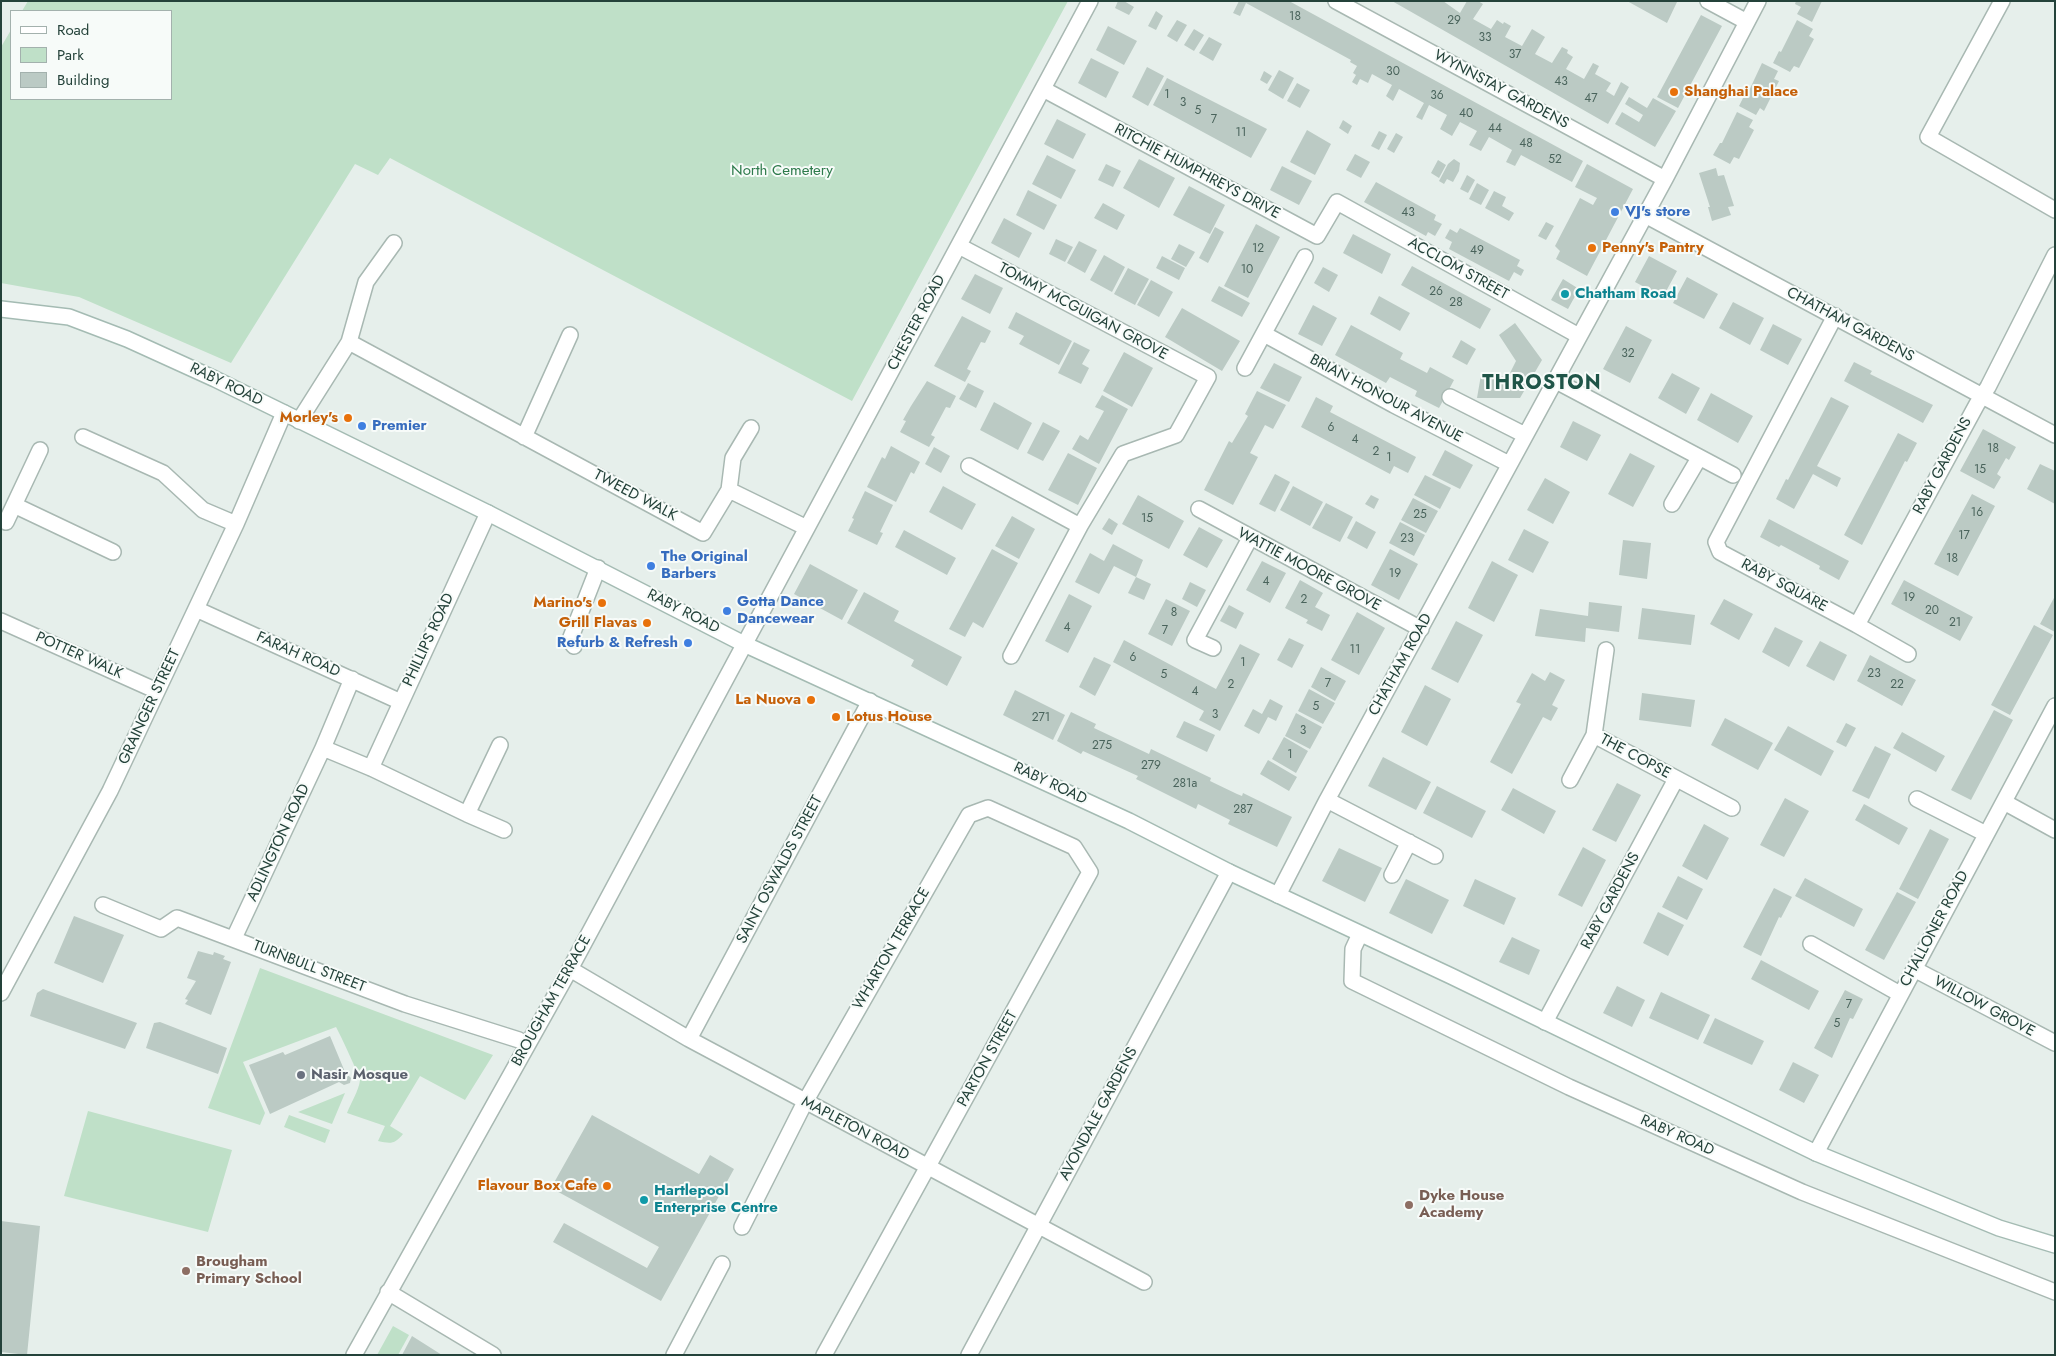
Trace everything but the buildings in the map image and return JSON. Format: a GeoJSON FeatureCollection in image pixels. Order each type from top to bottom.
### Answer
{"type":"FeatureCollection","features":[{"type":"Feature","properties":{"kind":"street","name":"CHESTER ROAD"},"geometry":{"type":"LineString","coordinates":[[744,644],[1090,1]]}},
{"type":"Feature","properties":{"kind":"street","name":"WYNNSTAY GARDENS"},"geometry":{"type":"LineString","coordinates":[[1336,1],[1665,179]]}},
{"type":"Feature","properties":{"kind":"street"},"geometry":{"type":"LineString","coordinates":[[1708,1],[1747,22]]}},
{"type":"Feature","properties":{"kind":"street","name":"CHATHAM ROAD"},"geometry":{"type":"LineString","coordinates":[[1278,895],[1327,800],[1665,179],[1758,1]]}},
{"type":"Feature","properties":{"kind":"street"},"geometry":{"type":"LineString","coordinates":[[2002,1],[1928,137],[2055,210]]}},
{"type":"Feature","properties":{"kind":"street","name":"RITCHIE HUMPHREYS DRIVE"},"geometry":{"type":"LineString","coordinates":[[1043,89],[1316,236],[1337,202]]}},
{"type":"Feature","properties":{"kind":"street","name":"ACCLOM STREET"},"geometry":{"type":"LineString","coordinates":[[1337,202],[1579,336]]}},
{"type":"Feature","properties":{"kind":"street","name":"CHATHAM GARDENS"},"geometry":{"type":"LineString","coordinates":[[1645,216],[2055,435]]}},
{"type":"Feature","properties":{"kind":"street"},"geometry":{"type":"LineString","coordinates":[[299,421],[349,342],[366,282],[394,243]]}},
{"type":"Feature","properties":{"kind":"street","name":"TOMMY MCGUIGAN GROVE"},"geometry":{"type":"LineString","coordinates":[[959,246],[1208,377],[1176,435],[1123,454],[1080,526]]}},
{"type":"Feature","properties":{"kind":"street","name":"RABY GARDENS"},"geometry":{"type":"LineString","coordinates":[[1857,625],[1982,396],[2055,254]]}},
{"type":"Feature","properties":{"kind":"street"},"geometry":{"type":"LineString","coordinates":[[1245,368],[1305,258]]}},
{"type":"Feature","properties":{"kind":"street","name":"RABY ROAD"},"geometry":{"type":"LineString","coordinates":[[1,309],[69,317],[136,343],[488,513],[744,644],[1129,821],[1229,872],[1816,1153],[1999,1228],[2055,1245]]}},
{"type":"Feature","properties":{"kind":"street","name":"RABY SQUARE"},"geometry":{"type":"LineString","coordinates":[[1835,316],[1716,542],[1720,552],[1857,625]]}},
{"type":"Feature","properties":{"kind":"street","name":"BRIAN HONOUR AVENUE"},"geometry":{"type":"LineString","coordinates":[[1264,334],[1394,405],[1509,464]]}},
{"type":"Feature","properties":{"kind":"street"},"geometry":{"type":"LineString","coordinates":[[524,436],[570,335]]}},
{"type":"Feature","properties":{"kind":"street","name":"TWEED WALK"},"geometry":{"type":"LineString","coordinates":[[349,342],[703,533],[729,490],[732,458],[751,428]]}},
{"type":"Feature","properties":{"kind":"street"},"geometry":{"type":"LineString","coordinates":[[1556,381],[1733,475]]}},
{"type":"Feature","properties":{"kind":"street"},"geometry":{"type":"LineString","coordinates":[[1450,397],[1525,435]]}},
{"type":"Feature","properties":{"kind":"street","name":"GRAINGER STREET"},"geometry":{"type":"LineString","coordinates":[[1,993],[105,800],[236,524],[284,413]]}},
{"type":"Feature","properties":{"kind":"street"},"geometry":{"type":"LineString","coordinates":[[83,437],[164,473],[203,510],[236,524]]}},
{"type":"Feature","properties":{"kind":"street"},"geometry":{"type":"LineString","coordinates":[[3,525],[40,450]]}},
{"type":"Feature","properties":{"kind":"street"},"geometry":{"type":"LineString","coordinates":[[1672,504],[1698,458]]}},
{"type":"Feature","properties":{"kind":"street"},"geometry":{"type":"LineString","coordinates":[[969,466],[1080,526],[1011,656]]}},
{"type":"Feature","properties":{"kind":"street"},"geometry":{"type":"LineString","coordinates":[[729,490],[807,528]]}},
{"type":"Feature","properties":{"kind":"street"},"geometry":{"type":"LineString","coordinates":[[14,505],[114,552]]}},
{"type":"Feature","properties":{"kind":"street","name":"WATTIE MOORE GROVE"},"geometry":{"type":"LineString","coordinates":[[1199,509],[1420,629]]}},
{"type":"Feature","properties":{"kind":"street","name":"PHILLIPS ROAD"},"geometry":{"type":"LineString","coordinates":[[371,768],[488,513]]}},
{"type":"Feature","properties":{"kind":"street"},"geometry":{"type":"LineString","coordinates":[[1213,648],[1195,640],[1250,538]]}},
{"type":"Feature","properties":{"kind":"street"},"geometry":{"type":"LineString","coordinates":[[574,646],[571,642],[571,637],[598,568]]}},
{"type":"Feature","properties":{"kind":"street","name":"FARAH ROAD"},"geometry":{"type":"LineString","coordinates":[[196,609],[401,702]]}},
{"type":"Feature","properties":{"kind":"street","name":"POTTER WALK"},"geometry":{"type":"LineString","coordinates":[[1,621],[157,691]]}},
{"type":"Feature","properties":{"kind":"street"},"geometry":{"type":"LineString","coordinates":[[1857,625],[1908,654]]}},
{"type":"Feature","properties":{"kind":"street","name":"BROUGHAM TERRACE"},"geometry":{"type":"LineString","coordinates":[[354,1355],[570,969],[744,644]]}},
{"type":"Feature","properties":{"kind":"street","name":"THE COPSE"},"geometry":{"type":"LineString","coordinates":[[1570,780],[1594,735],[1606,650]]}},
{"type":"Feature","properties":{"kind":"street","name":"ADLINGTON ROAD"},"geometry":{"type":"LineString","coordinates":[[234,938],[323,748],[352,679]]}},
{"type":"Feature","properties":{"kind":"street","name":"SAINT OSWALDS STREET"},"geometry":{"type":"LineString","coordinates":[[689,1039],[870,701]]}},
{"type":"Feature","properties":{"kind":"street","name":"CHALLONER ROAD"},"geometry":{"type":"LineString","coordinates":[[1816,1153],[2055,706]]}},
{"type":"Feature","properties":{"kind":"street","name":"THE COPSE"},"geometry":{"type":"LineString","coordinates":[[1594,735],[1732,808]]}},
{"type":"Feature","properties":{"kind":"street"},"geometry":{"type":"LineString","coordinates":[[467,814],[500,745]]}},
{"type":"Feature","properties":{"kind":"street"},"geometry":{"type":"LineString","coordinates":[[323,748],[371,768],[504,830]]}},
{"type":"Feature","properties":{"kind":"street","name":"RABY GARDENS"},"geometry":{"type":"LineString","coordinates":[[1545,1022],[1676,779]]}},
{"type":"Feature","properties":{"kind":"street"},"geometry":{"type":"LineString","coordinates":[[1917,799],[1986,834]]}},
{"type":"Feature","properties":{"kind":"street"},"geometry":{"type":"LineString","coordinates":[[1327,800],[1435,856]]}},
{"type":"Feature","properties":{"kind":"street"},"geometry":{"type":"LineString","coordinates":[[2004,802],[2055,830]]}},
{"type":"Feature","properties":{"kind":"street","name":"WHARTON TERRACE"},"geometry":{"type":"LineString","coordinates":[[742,1228],[806,1102],[969,815],[988,808]]}},
{"type":"Feature","properties":{"kind":"street","name":"PARTON STREET"},"geometry":{"type":"LineString","coordinates":[[824,1355],[1090,872],[1074,847],[988,808]]}},
{"type":"Feature","properties":{"kind":"street"},"geometry":{"type":"LineString","coordinates":[[1392,876],[1409,842]]}},
{"type":"Feature","properties":{"kind":"street","name":"AVONDALE GARDENS"},"geometry":{"type":"LineString","coordinates":[[969,1355],[1229,872]]}},
{"type":"Feature","properties":{"kind":"street","name":"TURNBULL STREET"},"geometry":{"type":"LineString","coordinates":[[103,905],[161,929],[177,918],[405,1004],[519,1040]]}},
{"type":"Feature","properties":{"kind":"street","name":"RABY ROAD"},"geometry":{"type":"LineString","coordinates":[[1360,934],[1353,949],[1352,981],[1569,1087],[1785,1184],[2055,1292]]}},
{"type":"Feature","properties":{"kind":"street"},"geometry":{"type":"LineString","coordinates":[[1811,944],[1900,994]]}},
{"type":"Feature","properties":{"kind":"street","name":"MAPLETON ROAD"},"geometry":{"type":"LineString","coordinates":[[570,969],[689,1039],[1144,1282]]}},
{"type":"Feature","properties":{"kind":"street","name":"WILLOW GROVE"},"geometry":{"type":"LineString","coordinates":[[1914,970],[2055,1044]]}},
{"type":"Feature","properties":{"kind":"street"},"geometry":{"type":"LineString","coordinates":[[674,1355],[722,1264]]}},
{"type":"Feature","properties":{"kind":"street"},"geometry":{"type":"LineString","coordinates":[[388,1292],[493,1355]]}},
{"type":"Feature","properties":{"kind":"green space","name":"North Cemetery"},"geometry":{"type":"Polygon","coordinates":[[[28,1],[1068,1],[852,401],[390,158],[378,175],[355,164],[231,363],[79,297],[1,283],[1,47],[10,32],[10,100],[172,100],[172,10],[23,10],[28,1]]]}},
{"type":"Feature","properties":{"kind":"green space"},"geometry":{"type":"Polygon","coordinates":[[[260,968],[493,1055],[465,1100],[420,1076],[390,1126],[403,1134],[398,1140],[392,1142],[378,1141],[385,1126],[347,1113],[357,1092],[360,1080],[336,1027],[243,1062],[265,1113],[260,1125],[208,1108],[260,968]]]}},
{"type":"Feature","properties":{"kind":"green space"},"geometry":{"type":"Polygon","coordinates":[[[345,1093],[332,1124],[298,1112],[345,1093]]]}},
{"type":"Feature","properties":{"kind":"green space"},"geometry":{"type":"Polygon","coordinates":[[[88,1111],[232,1150],[208,1232],[64,1196],[88,1111]]]}},
{"type":"Feature","properties":{"kind":"green space"},"geometry":{"type":"Polygon","coordinates":[[[289,1115],[330,1130],[325,1143],[284,1127],[289,1115]]]}},
{"type":"Feature","properties":{"kind":"green space"},"geometry":{"type":"Polygon","coordinates":[[[393,1326],[409,1335],[398,1355],[377,1355],[393,1326]]]}},
{"type":"Feature","properties":{"kind":"place","name":"Shanghai Palace"},"geometry":{"type":"Point","coordinates":[1674,92]}},
{"type":"Feature","properties":{"kind":"place","name":"VJ's store"},"geometry":{"type":"Point","coordinates":[1615,212]}},
{"type":"Feature","properties":{"kind":"place","name":"Penny's Pantry"},"geometry":{"type":"Point","coordinates":[1592,248]}},
{"type":"Feature","properties":{"kind":"place","name":"Chatham Road"},"geometry":{"type":"Point","coordinates":[1565,294]}},
{"type":"Feature","properties":{"kind":"place","name":"Morley's"},"geometry":{"type":"Point","coordinates":[348,418]}},
{"type":"Feature","properties":{"kind":"place","name":"Premier"},"geometry":{"type":"Point","coordinates":[362,426]}},
{"type":"Feature","properties":{"kind":"place","name":"The Original Barbers"},"geometry":{"type":"Point","coordinates":[651,566]}},
{"type":"Feature","properties":{"kind":"place","name":"Marino's"},"geometry":{"type":"Point","coordinates":[602,603]}},
{"type":"Feature","properties":{"kind":"place","name":"Gotta Dance Dancewear"},"geometry":{"type":"Point","coordinates":[727,611]}},
{"type":"Feature","properties":{"kind":"place","name":"Grill Flavas"},"geometry":{"type":"Point","coordinates":[647,623]}},
{"type":"Feature","properties":{"kind":"place","name":"Refurb & Refresh"},"geometry":{"type":"Point","coordinates":[688,643]}},
{"type":"Feature","properties":{"kind":"place","name":"La Nuova"},"geometry":{"type":"Point","coordinates":[811,700]}},
{"type":"Feature","properties":{"kind":"place","name":"Lotus House"},"geometry":{"type":"Point","coordinates":[836,717]}},
{"type":"Feature","properties":{"kind":"place","name":"Nasir Mosque"},"geometry":{"type":"Point","coordinates":[301,1075]}},
{"type":"Feature","properties":{"kind":"place","name":"Flavour Box Cafe"},"geometry":{"type":"Point","coordinates":[607,1186]}},
{"type":"Feature","properties":{"kind":"place","name":"Hartlepool Enterprise Centre"},"geometry":{"type":"Point","coordinates":[644,1200]}},
{"type":"Feature","properties":{"kind":"place","name":"Dyke House Academy"},"geometry":{"type":"Point","coordinates":[1409,1205]}},
{"type":"Feature","properties":{"kind":"place","name":"Brougham Primary School"},"geometry":{"type":"Point","coordinates":[186,1271]}},
{"type":"Feature","properties":{"kind":"district","name":"THROSTON"},"geometry":{"type":"Point","coordinates":[1542,384]}}]}
